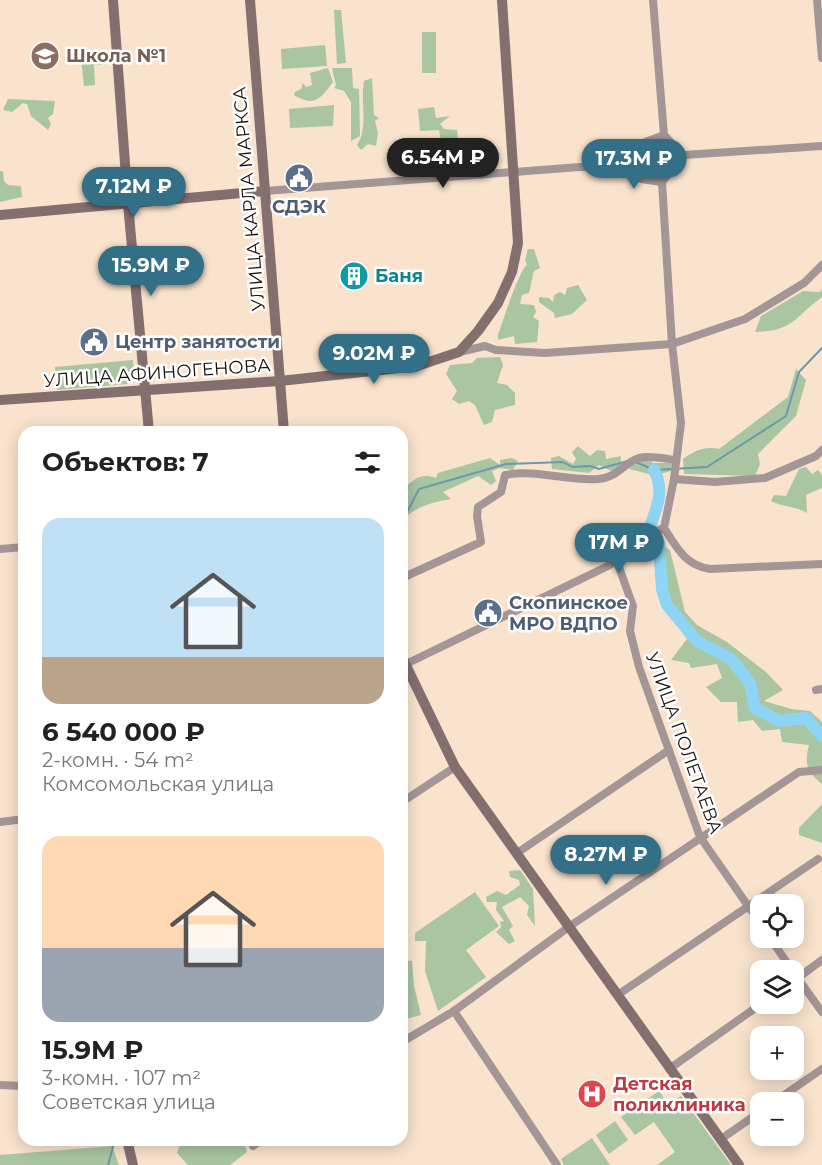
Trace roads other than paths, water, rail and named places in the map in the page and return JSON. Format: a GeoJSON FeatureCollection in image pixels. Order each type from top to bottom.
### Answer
{"type":"FeatureCollection","features":[{"type":"Feature","properties":{"kind":"street"},"geometry":{"type":"LineString","coordinates":[[113,0],[128,204],[149,426]]}},
{"type":"Feature","properties":{"kind":"street","name":"УЛИЦА КАРЛА МАРКСА"},"geometry":{"type":"LineString","coordinates":[[250,0],[284,426]]}},
{"type":"Feature","properties":{"kind":"street"},"geometry":{"type":"LineString","coordinates":[[459,352],[498,303],[512,272],[518,243],[502,0]]}},
{"type":"Feature","properties":{"kind":"street"},"geometry":{"type":"LineString","coordinates":[[653,0],[664,135],[683,155]]}},
{"type":"Feature","properties":{"kind":"street"},"geometry":{"type":"LineString","coordinates":[[817,0],[822,58]]}},
{"type":"Feature","properties":{"kind":"street"},"geometry":{"type":"LineString","coordinates":[[619,164],[640,144],[664,135]]}},
{"type":"Feature","properties":{"kind":"street"},"geometry":{"type":"LineString","coordinates":[[822,146],[683,155],[662,182],[672,344],[681,423],[674,479],[664,528],[680,552],[696,567],[710,569],[822,564]]}},
{"type":"Feature","properties":{"kind":"street"},"geometry":{"type":"LineString","coordinates":[[0,215],[512,170],[619,164],[641,179],[662,182]]}},
{"type":"Feature","properties":{"kind":"street","name":"УЛИЦА АФИНОГЕНОВА"},"geometry":{"type":"LineString","coordinates":[[0,400],[146,392],[280,381],[417,366],[485,346],[496,350],[545,353],[672,344],[745,319],[804,283],[822,265]]}},
{"type":"Feature","properties":{"kind":"street"},"geometry":{"type":"LineString","coordinates":[[674,479],[715,482],[765,478],[820,454]]}},
{"type":"Feature","properties":{"kind":"street"},"geometry":{"type":"LineString","coordinates":[[408,575],[481,542],[478,507],[501,492],[501,480],[505,475],[521,472],[568,479],[601,479],[616,474],[638,458],[676,460]]}},
{"type":"Feature","properties":{"kind":"street"},"geometry":{"type":"LineString","coordinates":[[408,659],[610,565],[645,536],[664,528]]}},
{"type":"Feature","properties":{"kind":"street"},"geometry":{"type":"LineString","coordinates":[[0,549],[18,548]]}},
{"type":"Feature","properties":{"kind":"street","name":"УЛИЦА ПОЛЕТАЕВА"},"geometry":{"type":"LineString","coordinates":[[616,559],[633,606],[630,631],[639,667],[700,837],[750,907]]}},
{"type":"Feature","properties":{"kind":"street"},"geometry":{"type":"LineString","coordinates":[[408,669],[455,768],[619,994],[669,1069],[739,1165]]}},
{"type":"Feature","properties":{"kind":"street"},"geometry":{"type":"LineString","coordinates":[[516,853],[669,750]]}},
{"type":"Feature","properties":{"kind":"street"},"geometry":{"type":"LineString","coordinates":[[408,798],[455,768]]}},
{"type":"Feature","properties":{"kind":"street"},"geometry":{"type":"LineString","coordinates":[[408,1038],[454,1011],[570,926],[799,771],[822,770]]}},
{"type":"Feature","properties":{"kind":"street"},"geometry":{"type":"LineString","coordinates":[[0,822],[18,820]]}},
{"type":"Feature","properties":{"kind":"street"},"geometry":{"type":"LineString","coordinates":[[768,894],[818,859]]}},
{"type":"Feature","properties":{"kind":"street"},"geometry":{"type":"LineString","coordinates":[[619,994],[750,907]]}},
{"type":"Feature","properties":{"kind":"street"},"geometry":{"type":"LineString","coordinates":[[804,970],[822,960]]}},
{"type":"Feature","properties":{"kind":"street"},"geometry":{"type":"LineString","coordinates":[[804,989],[822,1012]]}},
{"type":"Feature","properties":{"kind":"street"},"geometry":{"type":"LineString","coordinates":[[454,1011],[557,1165]]}},
{"type":"Feature","properties":{"kind":"street"},"geometry":{"type":"LineString","coordinates":[[669,1069],[750,1011]]}},
{"type":"Feature","properties":{"kind":"street"},"geometry":{"type":"LineString","coordinates":[[789,1092],[822,1069]]}},
{"type":"Feature","properties":{"kind":"street"},"geometry":{"type":"LineString","coordinates":[[0,1085],[18,1086]]}},
{"type":"Feature","properties":{"kind":"street"},"geometry":{"type":"LineString","coordinates":[[721,1139],[750,1119]]}},
{"type":"Feature","properties":{"kind":"street"},"geometry":{"type":"LineString","coordinates":[[128,1146],[133,1165]]}},
{"type":"Feature","properties":{"kind":"waterway"},"geometry":{"type":"LineString","coordinates":[[636,462],[654,470],[707,467],[786,416],[799,372],[822,348]]}},
{"type":"Feature","properties":{"kind":"waterway"},"geometry":{"type":"LineString","coordinates":[[408,510],[419,489],[506,464],[563,462],[572,467],[590,466],[599,469],[631,460]]}},
{"type":"Feature","properties":{"kind":"waterway"},"geometry":{"type":"LineString","coordinates":[[654,470],[659,492],[649,529],[659,543],[662,589],[667,605],[697,641],[731,659],[750,683],[755,708],[779,721],[806,718],[822,736]]}},
{"type":"Feature","properties":{"kind":"waterway"},"geometry":{"type":"LineString","coordinates":[[108,1165],[113,1146]]}},
{"type":"Feature","properties":{"kind":"place","name":"Школа №1"},"geometry":{"type":"Point","coordinates":[45,56]}},
{"type":"Feature","properties":{"kind":"place","name":"СДЭК"},"geometry":{"type":"Point","coordinates":[299,178]}},
{"type":"Feature","properties":{"kind":"place","name":"Баня"},"geometry":{"type":"Point","coordinates":[354,276]}},
{"type":"Feature","properties":{"kind":"place","name":"Центр занятости"},"geometry":{"type":"Point","coordinates":[94,342]}},
{"type":"Feature","properties":{"kind":"place","name":"Скопинское МРО ВДПО"},"geometry":{"type":"Point","coordinates":[488,613]}},
{"type":"Feature","properties":{"kind":"place","name":"Детская поликлиника"},"geometry":{"type":"Point","coordinates":[592,1094]}}]}
